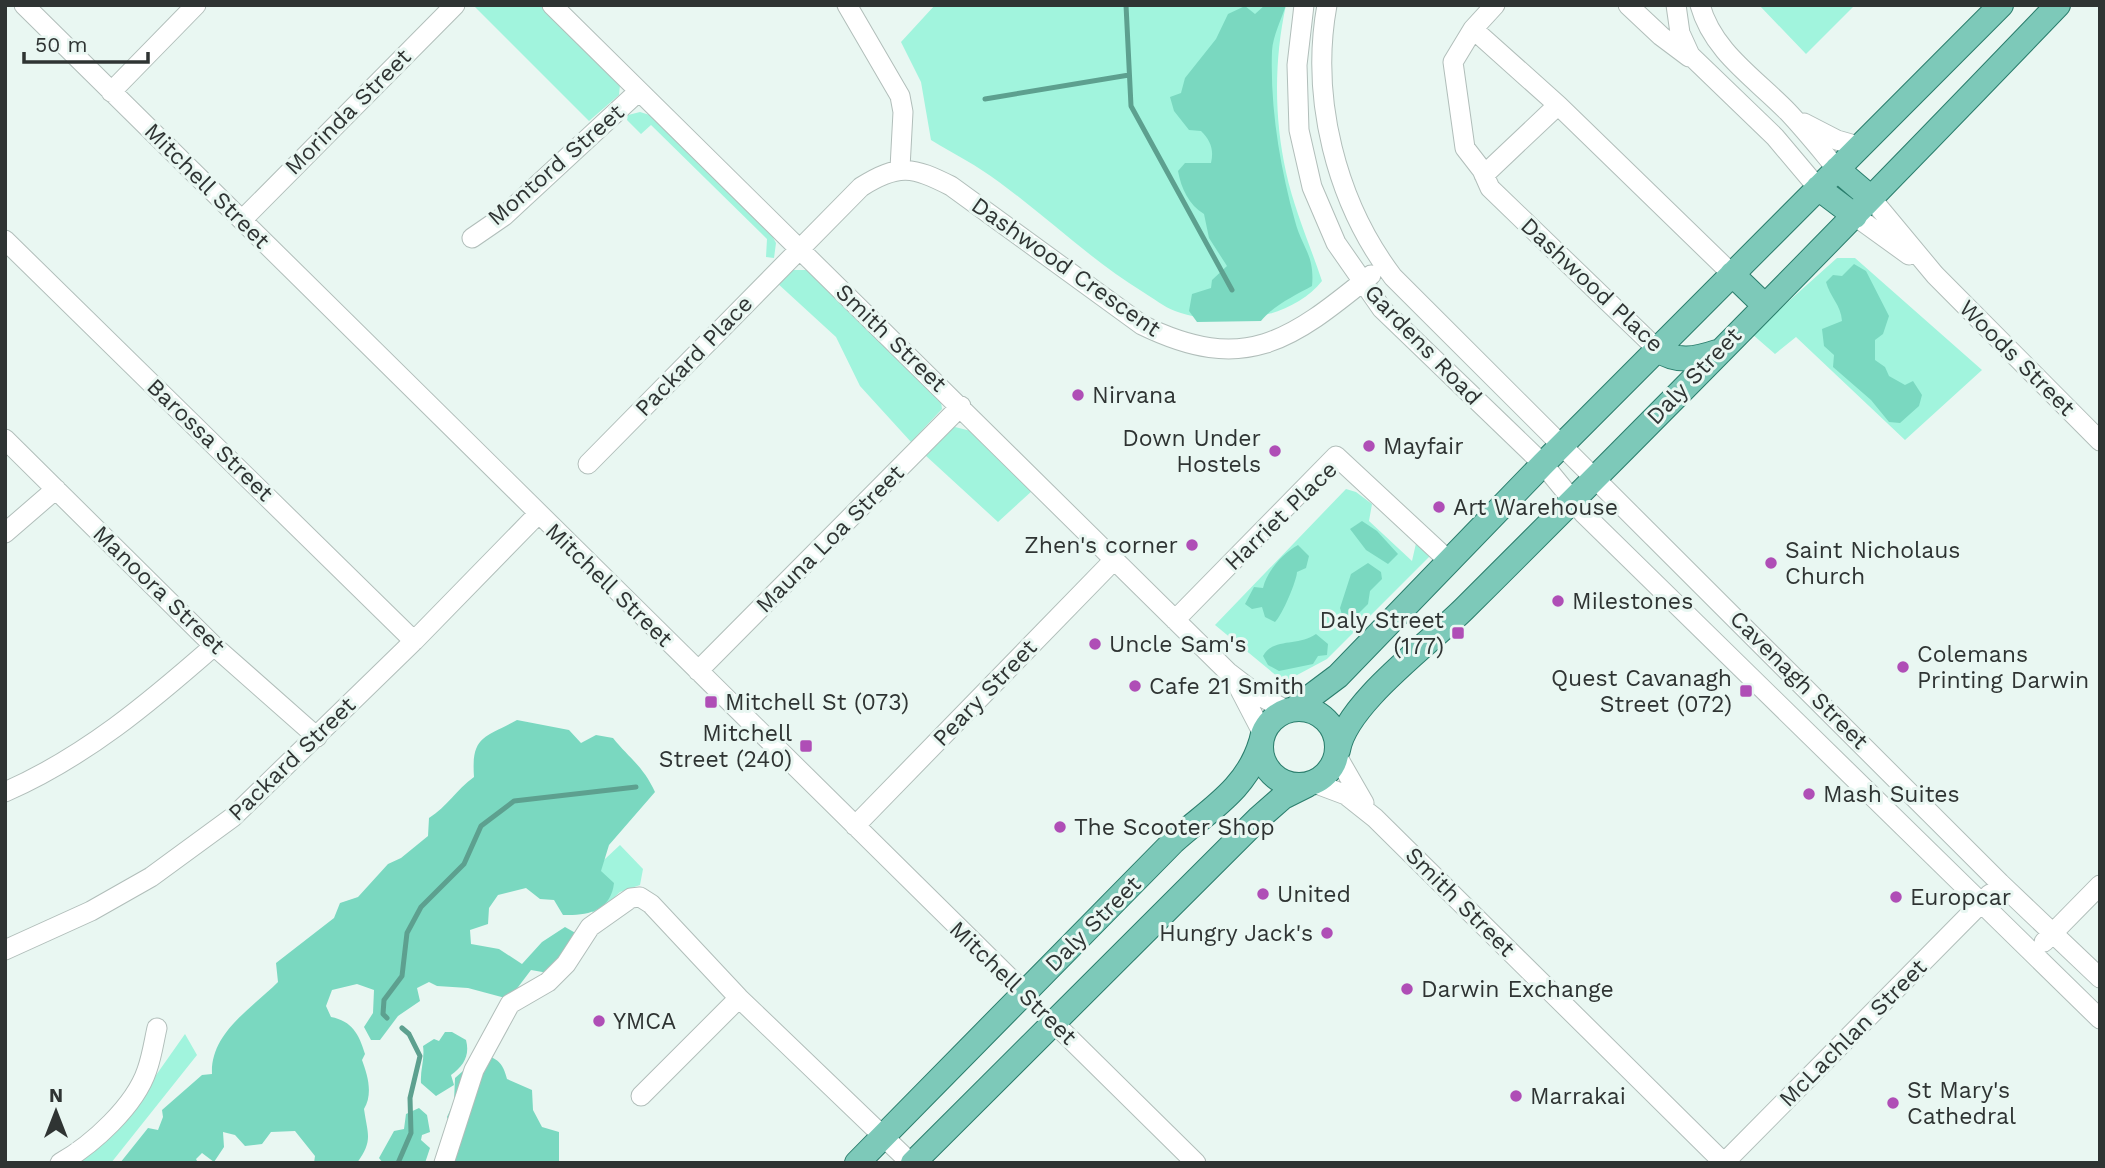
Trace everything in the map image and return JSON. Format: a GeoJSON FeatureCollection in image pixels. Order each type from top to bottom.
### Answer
{"type":"FeatureCollection","features":[{"type":"Feature","properties":{"kind":"main road","name":"Daly Street"},"geometry":{"type":"LineString","coordinates":[[1291,710],[1338,676],[1543,464],[2001,5]]}},
{"type":"Feature","properties":{"kind":"main road","name":"Daly Street"},"geometry":{"type":"LineString","coordinates":[[1337,753],[1348,723],[1371,694],[1441,633],[1597,478],[2058,5]]}},
{"type":"Feature","properties":{"kind":"main road"},"geometry":{"type":"LineString","coordinates":[[1837,169],[1863,207]]}},
{"type":"Feature","properties":{"kind":"main road"},"geometry":{"type":"LineString","coordinates":[[1818,188],[1863,207]]}},
{"type":"Feature","properties":{"kind":"main road"},"geometry":{"type":"LineString","coordinates":[[1732,274],[1764,305]]}},
{"type":"Feature","properties":{"kind":"main road","name":"Dashwood Place"},"geometry":{"type":"LineString","coordinates":[[1657,350],[1667,356],[1683,359],[1718,351]]}},
{"type":"Feature","properties":{"kind":"main road"},"geometry":{"type":"LineString","coordinates":[[1291,710],[1311,711],[1326,720],[1335,733],[1337,753],[1331,770],[1310,784],[1290,784],[1275,777],[1265,764],[1262,738],[1276,717],[1291,710]]}},
{"type":"Feature","properties":{"kind":"main road","name":"Daly Street"},"geometry":{"type":"LineString","coordinates":[[857,1163],[1173,842],[1230,796],[1254,763],[1262,738]]}},
{"type":"Feature","properties":{"kind":"main road","name":"Daly Street"},"geometry":{"type":"LineString","coordinates":[[912,1163],[1265,812],[1283,797],[1310,784]]}},
{"type":"Feature","properties":{"kind":"main road","name":"Mitchell Street"},"geometry":{"type":"LineString","coordinates":[[1025,993],[1054,1023]]}},
{"type":"Feature","properties":{"kind":"street","name":"Mitchell Street"},"geometry":{"type":"LineString","coordinates":[[24,5],[1025,993]]}},
{"type":"Feature","properties":{"kind":"street"},"geometry":{"type":"LineString","coordinates":[[111,92],[196,5]]}},
{"type":"Feature","properties":{"kind":"street","name":"Morinda Street"},"geometry":{"type":"LineString","coordinates":[[242,220],[455,5]]}},
{"type":"Feature","properties":{"kind":"street","name":"Smith Street"},"geometry":{"type":"LineString","coordinates":[[552,5],[1228,672],[1258,695],[1291,710]]}},
{"type":"Feature","properties":{"kind":"street"},"geometry":{"type":"LineString","coordinates":[[799,248],[862,187],[900,168],[903,112],[900,96],[846,5]]}},
{"type":"Feature","properties":{"kind":"street","name":"Gardens Road"},"geometry":{"type":"LineString","coordinates":[[1304,5],[1298,46],[1296,98],[1305,160],[1325,219],[1361,283],[1382,309],[1543,464],[1572,502]]}},
{"type":"Feature","properties":{"kind":"street","name":"Gardens Road"},"geometry":{"type":"LineString","coordinates":[[1328,5],[1322,70],[1327,124],[1342,178],[1384,264],[1454,338],[1597,478]]}},
{"type":"Feature","properties":{"kind":"street","name":"Dashwood Place"},"geometry":{"type":"LineString","coordinates":[[1495,5],[1456,53],[1452,67],[1465,148],[1490,188],[1657,350]]}},
{"type":"Feature","properties":{"kind":"street"},"geometry":{"type":"LineString","coordinates":[[1628,5],[1661,36],[1733,94],[1775,137],[1818,188]]}},
{"type":"Feature","properties":{"kind":"street"},"geometry":{"type":"LineString","coordinates":[[1676,5],[1679,33],[1696,62]]}},
{"type":"Feature","properties":{"kind":"street"},"geometry":{"type":"LineString","coordinates":[[1700,5],[1706,25],[1719,46],[1789,113],[1837,169]]}},
{"type":"Feature","properties":{"kind":"street"},"geometry":{"type":"LineString","coordinates":[[1679,33],[1706,25]]}},
{"type":"Feature","properties":{"kind":"street"},"geometry":{"type":"LineString","coordinates":[[1473,29],[1558,105],[1732,274]]}},
{"type":"Feature","properties":{"kind":"street"},"geometry":{"type":"LineString","coordinates":[[1733,94],[1751,76]]}},
{"type":"Feature","properties":{"kind":"street","name":"Montord Street"},"geometry":{"type":"LineString","coordinates":[[472,238],[504,216],[639,91]]}},
{"type":"Feature","properties":{"kind":"street"},"geometry":{"type":"LineString","coordinates":[[1484,175],[1558,105]]}},
{"type":"Feature","properties":{"kind":"street"},"geometry":{"type":"LineString","coordinates":[[1789,113],[1829,137],[1858,146]]}},
{"type":"Feature","properties":{"kind":"street","name":"Dashwood Crescent"},"geometry":{"type":"LineString","coordinates":[[900,168],[926,173],[951,186],[1142,325],[1177,342],[1210,350],[1240,348],[1291,334],[1384,264]]}},
{"type":"Feature","properties":{"kind":"street","name":"Woods Street"},"geometry":{"type":"LineString","coordinates":[[1863,207],[1935,275],[2100,441]]}},
{"type":"Feature","properties":{"kind":"street","name":"Barossa Street"},"geometry":{"type":"LineString","coordinates":[[5,240],[414,641]]}},
{"type":"Feature","properties":{"kind":"street","name":"Packard Place"},"geometry":{"type":"LineString","coordinates":[[588,464],[799,248]]}},
{"type":"Feature","properties":{"kind":"street"},"geometry":{"type":"LineString","coordinates":[[1434,358],[1454,338]]}},
{"type":"Feature","properties":{"kind":"street","name":"Mauna Loa Street"},"geometry":{"type":"LineString","coordinates":[[698,671],[961,406]]}},
{"type":"Feature","properties":{"kind":"street","name":"Manoora Street"},"geometry":{"type":"LineString","coordinates":[[5,439],[214,646],[317,737]]}},
{"type":"Feature","properties":{"kind":"street","name":"Harriet Place"},"geometry":{"type":"LineString","coordinates":[[1175,620],[1336,456],[1449,561]]}},
{"type":"Feature","properties":{"kind":"street","name":"Cavenagh Street"},"geometry":{"type":"LineString","coordinates":[[1597,478],[2000,883],[2100,978]]}},
{"type":"Feature","properties":{"kind":"street"},"geometry":{"type":"LineString","coordinates":[[5,533],[56,489]]}},
{"type":"Feature","properties":{"kind":"street","name":"Cavenagh Street"},"geometry":{"type":"LineString","coordinates":[[1572,502],[2100,1019]]}},
{"type":"Feature","properties":{"kind":"street","name":"Packard Street"},"geometry":{"type":"LineString","coordinates":[[5,950],[91,911],[161,870],[233,817],[414,641],[538,514]]}},
{"type":"Feature","properties":{"kind":"street","name":"Peary Street"},"geometry":{"type":"LineString","coordinates":[[855,826],[1114,560]]}},
{"type":"Feature","properties":{"kind":"street"},"geometry":{"type":"LineString","coordinates":[[1689,616],[1710,592]]}},
{"type":"Feature","properties":{"kind":"street"},"geometry":{"type":"LineString","coordinates":[[5,792],[83,752],[152,701],[214,646]]}},
{"type":"Feature","properties":{"kind":"street","name":"Smith Street"},"geometry":{"type":"LineString","coordinates":[[1228,672],[1246,698],[1262,738]]}},
{"type":"Feature","properties":{"kind":"street","name":"Smith Street"},"geometry":{"type":"LineString","coordinates":[[1337,753],[1355,791],[1375,818]]}},
{"type":"Feature","properties":{"kind":"street","name":"Smith Street"},"geometry":{"type":"LineString","coordinates":[[1310,784],[1346,795],[1375,818],[1724,1163]]}},
{"type":"Feature","properties":{"kind":"street"},"geometry":{"type":"LineString","coordinates":[[1982,902],[2000,883]]}},
{"type":"Feature","properties":{"kind":"street"},"geometry":{"type":"LineString","coordinates":[[2033,952],[2100,885]]}},
{"type":"Feature","properties":{"kind":"street"},"geometry":{"type":"LineString","coordinates":[[444,1163],[474,1070],[510,1004],[548,982],[566,964],[590,927],[631,898],[640,897],[650,904],[739,998],[912,1163]]}},
{"type":"Feature","properties":{"kind":"street","name":"McLachlan Street"},"geometry":{"type":"LineString","coordinates":[[1724,1163],[1982,902]]}},
{"type":"Feature","properties":{"kind":"street"},"geometry":{"type":"LineString","coordinates":[[641,1096],[739,998]]}},
{"type":"Feature","properties":{"kind":"street","name":"Mitchell Street"},"geometry":{"type":"LineString","coordinates":[[1054,1023],[1196,1163]]}},
{"type":"Feature","properties":{"kind":"street"},"geometry":{"type":"LineString","coordinates":[[60,1163],[87,1148],[121,1111],[147,1072],[157,1028]]}},
{"type":"Feature","properties":{"kind":"green space"},"geometry":{"type":"Polygon","coordinates":[[[473,5],[540,5],[620,85],[619,95],[589,121],[473,5]]]}},
{"type":"Feature","properties":{"kind":"green space"},"geometry":{"type":"Polygon","coordinates":[[[935,5],[1286,5],[1279,46],[1279,131],[1289,186],[1322,281],[1292,305],[1274,313],[1233,320],[1193,316],[1175,311],[1124,280],[991,176],[931,140],[921,82],[901,42],[935,5]]]}},
{"type":"Feature","properties":{"kind":"green space"},"geometry":{"type":"Polygon","coordinates":[[[1265,5],[1286,5],[1272,51],[1274,116],[1290,201],[1312,267],[1312,286],[1291,297],[1261,321],[1197,322],[1189,311],[1192,294],[1211,288],[1212,280],[1227,266],[1209,238],[1204,214],[1186,196],[1178,171],[1185,163],[1211,163],[1211,146],[1201,131],[1189,130],[1174,111],[1170,97],[1181,93],[1185,78],[1216,39],[1228,14],[1245,6],[1255,14],[1265,5]]]}},
{"type":"Feature","properties":{"kind":"green space"},"geometry":{"type":"Polygon","coordinates":[[[1759,5],[1855,5],[1806,54],[1759,5]]]}},
{"type":"Feature","properties":{"kind":"green space"},"geometry":{"type":"Polygon","coordinates":[[[640,112],[653,116],[770,232],[776,243],[774,258],[766,257],[767,239],[651,125],[641,134],[627,120],[628,115],[640,112]]]}},
{"type":"Feature","properties":{"kind":"green space"},"geometry":{"type":"Polygon","coordinates":[[[1837,258],[1855,258],[1982,370],[1905,440],[1796,337],[1775,354],[1752,334],[1837,258]]]}},
{"type":"Feature","properties":{"kind":"green space"},"geometry":{"type":"Polygon","coordinates":[[[1854,264],[1866,271],[1889,316],[1883,334],[1875,340],[1875,360],[1885,367],[1889,376],[1905,385],[1913,381],[1922,395],[1919,406],[1900,423],[1889,422],[1871,400],[1833,367],[1834,355],[1824,346],[1822,329],[1842,321],[1840,310],[1826,282],[1833,275],[1842,276],[1854,264]]]}},
{"type":"Feature","properties":{"kind":"green space"},"geometry":{"type":"Polygon","coordinates":[[[790,270],[809,270],[941,401],[942,409],[911,442],[860,386],[836,337],[776,282],[790,270]]]}},
{"type":"Feature","properties":{"kind":"green space"},"geometry":{"type":"Polygon","coordinates":[[[955,427],[971,431],[1033,490],[998,522],[925,455],[945,432],[955,427]]]}},
{"type":"Feature","properties":{"kind":"green space"},"geometry":{"type":"Polygon","coordinates":[[[1346,489],[1356,492],[1372,504],[1369,521],[1412,561],[1417,539],[1435,551],[1327,659],[1284,682],[1215,625],[1346,489]]]}},
{"type":"Feature","properties":{"kind":"green space"},"geometry":{"type":"Polygon","coordinates":[[[1362,521],[1377,531],[1398,554],[1388,564],[1366,550],[1350,529],[1362,521]]]}},
{"type":"Feature","properties":{"kind":"green space"},"geometry":{"type":"Polygon","coordinates":[[[1298,545],[1309,556],[1306,568],[1297,572],[1289,598],[1275,622],[1265,617],[1262,607],[1252,609],[1245,604],[1254,587],[1263,588],[1276,563],[1298,545]]]}},
{"type":"Feature","properties":{"kind":"green space"},"geometry":{"type":"Polygon","coordinates":[[[1368,563],[1381,572],[1382,579],[1370,591],[1368,604],[1350,622],[1343,618],[1340,608],[1351,574],[1368,563]]]}},
{"type":"Feature","properties":{"kind":"green space"},"geometry":{"type":"Polygon","coordinates":[[[1316,634],[1328,644],[1327,655],[1318,656],[1313,664],[1279,671],[1268,665],[1263,656],[1273,646],[1316,634]]]}},
{"type":"Feature","properties":{"kind":"green space"},"geometry":{"type":"Polygon","coordinates":[[[517,720],[569,730],[581,743],[596,735],[613,738],[641,769],[655,792],[609,845],[601,871],[614,883],[603,906],[589,913],[563,915],[554,900],[540,899],[526,888],[498,895],[489,908],[488,924],[470,930],[471,944],[499,949],[522,964],[542,942],[565,927],[579,935],[548,973],[531,970],[509,999],[468,988],[437,986],[429,982],[417,988],[420,1001],[398,1016],[380,1040],[371,1040],[364,1027],[373,1013],[374,990],[357,984],[332,990],[326,1006],[331,1017],[354,1030],[365,1054],[362,1060],[369,1085],[364,1109],[368,1137],[357,1163],[314,1163],[315,1156],[295,1131],[271,1132],[262,1144],[245,1146],[235,1135],[223,1132],[224,1147],[214,1162],[202,1153],[196,1159],[198,1163],[120,1163],[148,1128],[158,1130],[163,1117],[162,1110],[202,1075],[212,1074],[213,1059],[225,1034],[234,1022],[278,982],[276,963],[334,918],[340,903],[358,897],[388,864],[401,858],[428,836],[429,818],[474,777],[478,745],[489,735],[517,720]]]}},
{"type":"Feature","properties":{"kind":"green space"},"geometry":{"type":"Polygon","coordinates":[[[620,845],[643,869],[640,885],[620,892],[595,916],[576,886],[620,845]]]}},
{"type":"Feature","properties":{"kind":"green space"},"geometry":{"type":"Polygon","coordinates":[[[445,1032],[452,1032],[466,1040],[467,1051],[463,1064],[451,1075],[454,1085],[436,1096],[421,1083],[423,1046],[434,1039],[439,1041],[445,1032]]]}},
{"type":"Feature","properties":{"kind":"green space"},"geometry":{"type":"Polygon","coordinates":[[[185,1034],[197,1055],[111,1163],[79,1163],[116,1132],[185,1034]]]}},
{"type":"Feature","properties":{"kind":"green space"},"geometry":{"type":"Polygon","coordinates":[[[473,1054],[496,1059],[507,1079],[532,1090],[533,1110],[542,1127],[559,1132],[559,1163],[433,1163],[439,1150],[455,1141],[447,1117],[454,1102],[455,1078],[472,1063],[473,1054]]]}},
{"type":"Feature","properties":{"kind":"green space"},"geometry":{"type":"Polygon","coordinates":[[[419,1108],[427,1115],[430,1132],[422,1135],[421,1140],[430,1148],[425,1163],[383,1163],[379,1158],[394,1131],[404,1129],[406,1114],[419,1108]]]}},
{"type":"Feature","properties":{"kind":"waterway"},"geometry":{"type":"LineString","coordinates":[[1126,5],[1131,106],[1232,290]]}},
{"type":"Feature","properties":{"kind":"waterway"},"geometry":{"type":"LineString","coordinates":[[985,99],[1129,75]]}},
{"type":"Feature","properties":{"kind":"waterway"},"geometry":{"type":"LineString","coordinates":[[387,1018],[383,1014],[384,1000],[402,976],[407,933],[421,907],[464,864],[481,826],[514,801],[636,787]]}},
{"type":"Feature","properties":{"kind":"waterway"},"geometry":{"type":"LineString","coordinates":[[398,1163],[411,1133],[410,1098],[420,1056],[409,1034],[402,1028]]}},
{"type":"Feature","properties":{"kind":"place","name":"Nirvana"},"geometry":{"type":"Point","coordinates":[1078,395]}},
{"type":"Feature","properties":{"kind":"place","name":"Mayfair"},"geometry":{"type":"Point","coordinates":[1369,446]}},
{"type":"Feature","properties":{"kind":"place","name":"Down Under Hostels"},"geometry":{"type":"Point","coordinates":[1275,451]}},
{"type":"Feature","properties":{"kind":"place","name":"Art Warehouse"},"geometry":{"type":"Point","coordinates":[1439,507]}},
{"type":"Feature","properties":{"kind":"place","name":"Zhen's corner"},"geometry":{"type":"Point","coordinates":[1192,545]}},
{"type":"Feature","properties":{"kind":"place","name":"Saint Nicholaus Church"},"geometry":{"type":"Point","coordinates":[1771,563]}},
{"type":"Feature","properties":{"kind":"place","name":"Milestones"},"geometry":{"type":"Point","coordinates":[1558,601]}},
{"type":"Feature","properties":{"kind":"place","name":"Daly Street (177)"},"geometry":{"type":"Point","coordinates":[1458,633]}},
{"type":"Feature","properties":{"kind":"place","name":"Uncle Sam's"},"geometry":{"type":"Point","coordinates":[1095,644]}},
{"type":"Feature","properties":{"kind":"place","name":"Colemans Printing Darwin"},"geometry":{"type":"Point","coordinates":[1903,667]}},
{"type":"Feature","properties":{"kind":"place","name":"Cafe 21 Smith"},"geometry":{"type":"Point","coordinates":[1135,686]}},
{"type":"Feature","properties":{"kind":"place","name":"Quest Cavanagh Street (072)"},"geometry":{"type":"Point","coordinates":[1746,691]}},
{"type":"Feature","properties":{"kind":"place","name":"Mitchell St (073)"},"geometry":{"type":"Point","coordinates":[711,702]}},
{"type":"Feature","properties":{"kind":"place","name":"Mitchell Street (240)"},"geometry":{"type":"Point","coordinates":[806,746]}},
{"type":"Feature","properties":{"kind":"place","name":"Mash Suites"},"geometry":{"type":"Point","coordinates":[1809,794]}},
{"type":"Feature","properties":{"kind":"place","name":"The Scooter Shop"},"geometry":{"type":"Point","coordinates":[1060,827]}},
{"type":"Feature","properties":{"kind":"place","name":"United"},"geometry":{"type":"Point","coordinates":[1263,894]}},
{"type":"Feature","properties":{"kind":"place","name":"Europcar"},"geometry":{"type":"Point","coordinates":[1896,897]}},
{"type":"Feature","properties":{"kind":"place","name":"Hungry Jack's"},"geometry":{"type":"Point","coordinates":[1327,933]}},
{"type":"Feature","properties":{"kind":"place","name":"Darwin Exchange"},"geometry":{"type":"Point","coordinates":[1407,989]}},
{"type":"Feature","properties":{"kind":"place","name":"YMCA"},"geometry":{"type":"Point","coordinates":[599,1021]}},
{"type":"Feature","properties":{"kind":"place","name":"Marrakai"},"geometry":{"type":"Point","coordinates":[1516,1096]}},
{"type":"Feature","properties":{"kind":"place","name":"St Mary's Cathedral"},"geometry":{"type":"Point","coordinates":[1893,1103]}}]}
